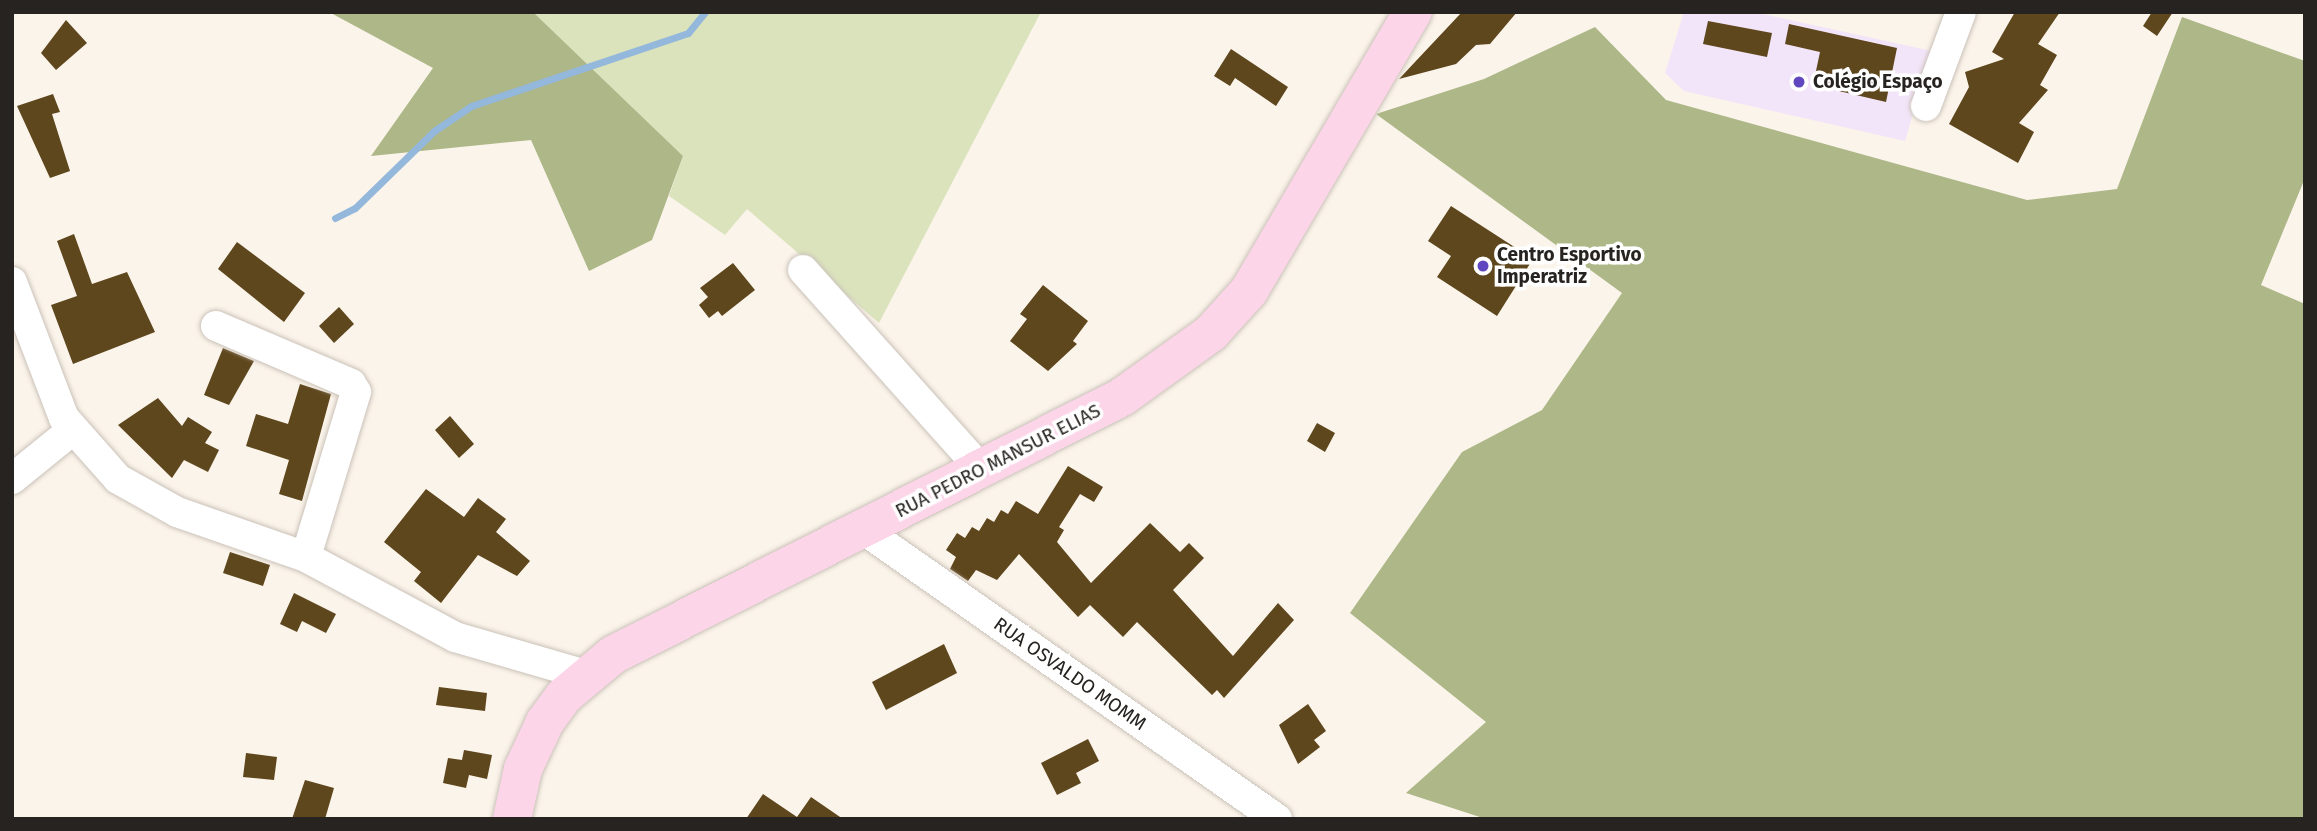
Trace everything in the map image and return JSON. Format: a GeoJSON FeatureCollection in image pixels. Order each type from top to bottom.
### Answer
{"type":"FeatureCollection","features":[{"type":"Feature","properties":{"kind":"main road","name":"RUA PEDRO MANSUR ELIAS"},"geometry":{"type":"LineString","coordinates":[[512,819],[533,745],[586,675],[642,637],[864,530],[1147,382],[1232,312],[1413,12]]}},
{"type":"Feature","properties":{"kind":"street"},"geometry":{"type":"LineString","coordinates":[[1926,107],[1961,12]]}},
{"type":"Feature","properties":{"kind":"street"},"geometry":{"type":"LineString","coordinates":[[803,270],[980,468]]}},
{"type":"Feature","properties":{"kind":"street"},"geometry":{"type":"LineString","coordinates":[[12,282],[43,373],[71,431],[102,465],[152,501],[306,557],[455,637],[586,675]]}},
{"type":"Feature","properties":{"kind":"street"},"geometry":{"type":"LineString","coordinates":[[216,326],[351,384],[356,392],[306,557]]}},
{"type":"Feature","properties":{"kind":"street"},"geometry":{"type":"LineString","coordinates":[[12,479],[71,431]]}},
{"type":"Feature","properties":{"kind":"street","name":"RUA OSVALDO MOMM"},"geometry":{"type":"LineString","coordinates":[[864,530],[1277,819]]}},
{"type":"Feature","properties":{"kind":"shaded area","name":"Colégio Espaço"},"geometry":{"type":"Polygon","coordinates":[[[1684,12],[1754,12],[1932,51],[1905,141],[1684,91],[1665,73],[1684,12]]]}},
{"type":"Feature","properties":{"kind":"green space"},"geometry":{"type":"Polygon","coordinates":[[[329,12],[533,12],[683,156],[652,240],[589,271],[531,140],[371,156],[433,68],[329,12]]]}},
{"type":"Feature","properties":{"kind":"green space"},"geometry":{"type":"Polygon","coordinates":[[[533,12],[1041,12],[879,323],[747,209],[725,235],[669,196],[683,156],[533,12]]]}},
{"type":"Feature","properties":{"kind":"green space"},"geometry":{"type":"Polygon","coordinates":[[[2182,17],[2305,61],[2305,178],[2261,285],[2305,304],[2305,819],[1486,819],[1406,793],[1486,722],[1350,613],[1462,452],[1542,410],[1622,293],[1376,114],[1484,79],[1595,27],[1666,100],[2027,200],[2117,189],[2182,17]]]}},
{"type":"Feature","properties":{"kind":"building"},"geometry":{"type":"Polygon","coordinates":[[[1462,12],[1517,12],[1490,44],[1476,45],[1456,64],[1399,79],[1462,12]]]}},
{"type":"Feature","properties":{"kind":"building"},"geometry":{"type":"Polygon","coordinates":[[[2015,12],[2060,12],[2038,44],[2057,55],[2040,85],[2048,90],[2019,123],[2034,132],[2018,163],[1949,124],[1969,87],[1965,72],[2004,59],[1992,52],[2015,12]]]}},
{"type":"Feature","properties":{"kind":"building"},"geometry":{"type":"Polygon","coordinates":[[[2152,12],[2173,12],[2157,36],[2143,26],[2152,12]]]}},
{"type":"Feature","properties":{"kind":"building"},"geometry":{"type":"Polygon","coordinates":[[[66,20],[87,43],[56,70],[41,53],[66,20]]]}},
{"type":"Feature","properties":{"kind":"building"},"geometry":{"type":"Polygon","coordinates":[[[1708,21],[1772,33],[1767,57],[1703,44],[1708,21]]]}},
{"type":"Feature","properties":{"kind":"building"},"geometry":{"type":"Polygon","coordinates":[[[1789,24],[1897,48],[1886,102],[1813,85],[1820,52],[1785,44],[1789,24]]]}},
{"type":"Feature","properties":{"kind":"building"},"geometry":{"type":"Polygon","coordinates":[[[1231,49],[1288,87],[1276,106],[1235,78],[1230,86],[1214,76],[1231,49]]]}},
{"type":"Feature","properties":{"kind":"building"},"geometry":{"type":"Polygon","coordinates":[[[53,94],[60,112],[52,114],[70,171],[50,178],[17,106],[53,94]]]}},
{"type":"Feature","properties":{"kind":"building"},"geometry":{"type":"Polygon","coordinates":[[[1451,206],[1533,259],[1497,316],[1437,277],[1451,256],[1428,241],[1451,206]]]}},
{"type":"Feature","properties":{"kind":"building"},"geometry":{"type":"Polygon","coordinates":[[[74,234],[92,284],[127,272],[155,332],[73,364],[51,305],[77,296],[57,241],[74,234]]]}},
{"type":"Feature","properties":{"kind":"building"},"geometry":{"type":"Polygon","coordinates":[[[237,242],[305,293],[284,322],[218,269],[237,242]]]}},
{"type":"Feature","properties":{"kind":"building"},"geometry":{"type":"Polygon","coordinates":[[[733,263],[755,290],[722,316],[718,311],[709,318],[699,305],[708,297],[700,288],[733,263]]]}},
{"type":"Feature","properties":{"kind":"building"},"geometry":{"type":"Polygon","coordinates":[[[1043,285],[1088,321],[1073,341],[1077,344],[1048,371],[1010,341],[1027,319],[1020,314],[1043,285]]]}},
{"type":"Feature","properties":{"kind":"building"},"geometry":{"type":"Polygon","coordinates":[[[339,307],[354,324],[334,343],[319,326],[339,307]]]}},
{"type":"Feature","properties":{"kind":"building"},"geometry":{"type":"Polygon","coordinates":[[[223,348],[254,361],[229,405],[204,395],[223,348]]]}},
{"type":"Feature","properties":{"kind":"building"},"geometry":{"type":"Polygon","coordinates":[[[300,384],[331,394],[302,501],[279,494],[289,460],[246,446],[256,414],[288,424],[300,384]]]}},
{"type":"Feature","properties":{"kind":"building"},"geometry":{"type":"Polygon","coordinates":[[[158,398],[182,426],[188,417],[212,432],[205,443],[219,450],[208,472],[184,460],[172,478],[118,425],[158,398]]]}},
{"type":"Feature","properties":{"kind":"building"},"geometry":{"type":"Polygon","coordinates":[[[450,416],[474,444],[459,458],[435,430],[450,416]]]}},
{"type":"Feature","properties":{"kind":"building"},"geometry":{"type":"Polygon","coordinates":[[[1317,423],[1335,433],[1325,452],[1307,441],[1317,423]]]}},
{"type":"Feature","properties":{"kind":"building"},"geometry":{"type":"Polygon","coordinates":[[[1068,466],[1103,487],[1094,502],[1080,494],[1059,527],[1064,530],[1057,542],[1091,583],[1150,523],[1180,552],[1189,543],[1204,558],[1173,590],[1233,656],[1278,603],[1294,620],[1224,698],[1217,690],[1212,695],[1137,622],[1123,637],[1090,605],[1078,617],[1019,554],[997,580],[976,570],[968,581],[950,569],[956,557],[946,550],[957,533],[965,538],[972,527],[979,531],[987,518],[994,522],[1001,510],[1008,514],[1016,501],[1038,514],[1068,466]]]}},
{"type":"Feature","properties":{"kind":"building"},"geometry":{"type":"Polygon","coordinates":[[[426,489],[464,517],[478,498],[506,519],[496,532],[530,561],[517,576],[478,555],[441,603],[414,581],[421,572],[384,542],[426,489]]]}},
{"type":"Feature","properties":{"kind":"building"},"geometry":{"type":"Polygon","coordinates":[[[230,552],[270,565],[263,586],[223,573],[230,552]]]}},
{"type":"Feature","properties":{"kind":"building"},"geometry":{"type":"Polygon","coordinates":[[[294,593],[336,614],[326,633],[302,621],[297,632],[280,624],[294,593]]]}},
{"type":"Feature","properties":{"kind":"building"},"geometry":{"type":"Polygon","coordinates":[[[944,644],[957,673],[886,710],[872,682],[944,644]]]}},
{"type":"Feature","properties":{"kind":"building"},"geometry":{"type":"Polygon","coordinates":[[[439,687],[487,693],[485,711],[436,705],[439,687]]]}},
{"type":"Feature","properties":{"kind":"building"},"geometry":{"type":"Polygon","coordinates":[[[1308,704],[1326,731],[1314,740],[1320,747],[1298,764],[1279,725],[1308,704]]]}},
{"type":"Feature","properties":{"kind":"building"},"geometry":{"type":"Polygon","coordinates":[[[1088,739],[1099,761],[1076,773],[1081,783],[1057,795],[1041,763],[1088,739]]]}},
{"type":"Feature","properties":{"kind":"building"},"geometry":{"type":"Polygon","coordinates":[[[464,750],[492,755],[487,779],[469,775],[466,788],[443,783],[448,758],[462,760],[464,750]]]}},
{"type":"Feature","properties":{"kind":"building"},"geometry":{"type":"Polygon","coordinates":[[[246,753],[277,757],[274,780],[243,777],[246,753]]]}},
{"type":"Feature","properties":{"kind":"building"},"geometry":{"type":"Polygon","coordinates":[[[305,780],[334,788],[325,819],[292,819],[305,780]]]}},
{"type":"Feature","properties":{"kind":"building"},"geometry":{"type":"Polygon","coordinates":[[[763,794],[797,817],[811,797],[843,819],[746,819],[763,794]]]}},
{"type":"Feature","properties":{"kind":"waterway"},"geometry":{"type":"LineString","coordinates":[[335,218],[355,208],[434,131],[471,106],[688,33],[705,12]]}},
{"type":"Feature","properties":{"kind":"place","name":"Colégio Espaço"},"geometry":{"type":"Point","coordinates":[1799,82]}},
{"type":"Feature","properties":{"kind":"place","name":"Centro Esportivo Imperatriz"},"geometry":{"type":"Point","coordinates":[1483,266]}}]}
